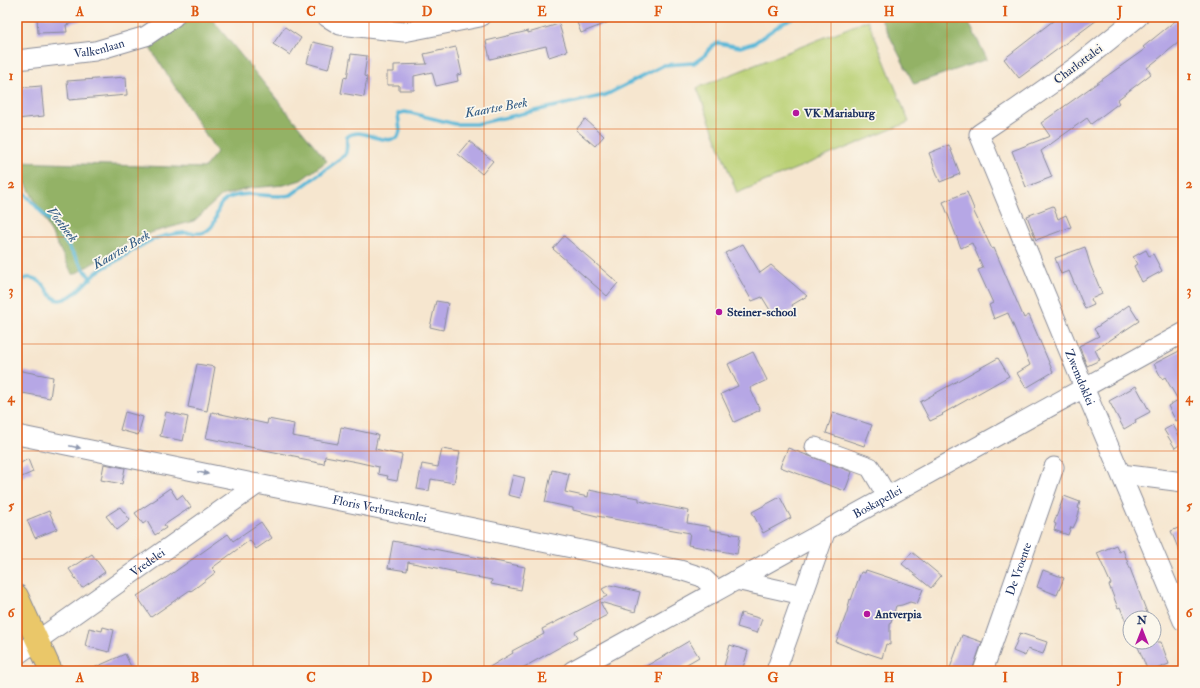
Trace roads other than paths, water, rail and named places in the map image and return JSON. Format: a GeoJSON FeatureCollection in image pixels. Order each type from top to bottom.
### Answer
{"type":"FeatureCollection","features":[{"type":"Feature","properties":{"kind":"main road"},"geometry":{"type":"LineString","coordinates":[[17,596],[51,671]]}},
{"type":"Feature","properties":{"kind":"street","name":"Valkenlaan"},"geometry":{"type":"LineString","coordinates":[[17,60],[96,51],[146,36],[174,17]]}},
{"type":"Feature","properties":{"kind":"street"},"geometry":{"type":"LineString","coordinates":[[327,17],[340,25],[404,32],[480,17]]}},
{"type":"Feature","properties":{"kind":"street","name":"Charlottalei"},"geometry":{"type":"LineString","coordinates":[[991,163],[992,150],[990,130],[1016,109],[1077,66],[1138,17]]}},
{"type":"Feature","properties":{"kind":"street","name":"Zwemdoklei"},"geometry":{"type":"LineString","coordinates":[[991,163],[1183,621]]}},
{"type":"Feature","properties":{"kind":"street","name":"Boskapellei"},"geometry":{"type":"LineString","coordinates":[[572,671],[1183,333]]}},
{"type":"Feature","properties":{"kind":"street","name":"Floris Verbraekenlei"},"geometry":{"type":"LineString","coordinates":[[17,435],[680,570],[702,577],[716,590]]}},
{"type":"Feature","properties":{"kind":"street"},"geometry":{"type":"LineString","coordinates":[[815,446],[870,466],[887,496]]}},
{"type":"Feature","properties":{"kind":"street","name":"De Vroente"},"geometry":{"type":"LineString","coordinates":[[983,671],[1054,467]]}},
{"type":"Feature","properties":{"kind":"street"},"geometry":{"type":"LineString","coordinates":[[1121,474],[1183,482]]}},
{"type":"Feature","properties":{"kind":"street","name":"Vredelei"},"geometry":{"type":"LineString","coordinates":[[17,655],[258,484]]}},
{"type":"Feature","properties":{"kind":"street"},"geometry":{"type":"LineString","coordinates":[[776,671],[826,530]]}},
{"type":"Feature","properties":{"kind":"street"},"geometry":{"type":"LineString","coordinates":[[736,580],[802,596]]}},
{"type":"Feature","properties":{"kind":"waterway","name":"Kaartse Beek"},"geometry":{"type":"LineString","coordinates":[[17,282],[26,278],[32,278],[42,283],[55,299],[59,300],[69,297],[78,291],[97,272],[159,237],[205,232],[212,226],[221,204],[231,197],[246,194],[276,196],[291,195],[345,155],[347,149],[347,137],[353,134],[365,134],[386,140],[398,137],[400,131],[398,114],[404,112],[455,124],[476,124],[606,95],[664,65],[694,63],[704,56],[713,45],[718,43],[740,47],[754,43],[784,22],[796,17]]}},
{"type":"Feature","properties":{"kind":"waterway","name":"Voetbeek"},"geometry":{"type":"LineString","coordinates":[[17,185],[54,226],[91,279]]}},
{"type":"Feature","properties":{"kind":"place","name":"VK Mariaburg"},"geometry":{"type":"Point","coordinates":[796,113]}},
{"type":"Feature","properties":{"kind":"place","name":"Steiner-school"},"geometry":{"type":"Point","coordinates":[719,312]}},
{"type":"Feature","properties":{"kind":"place","name":"Antverpia"},"geometry":{"type":"Point","coordinates":[867,614]}}]}
